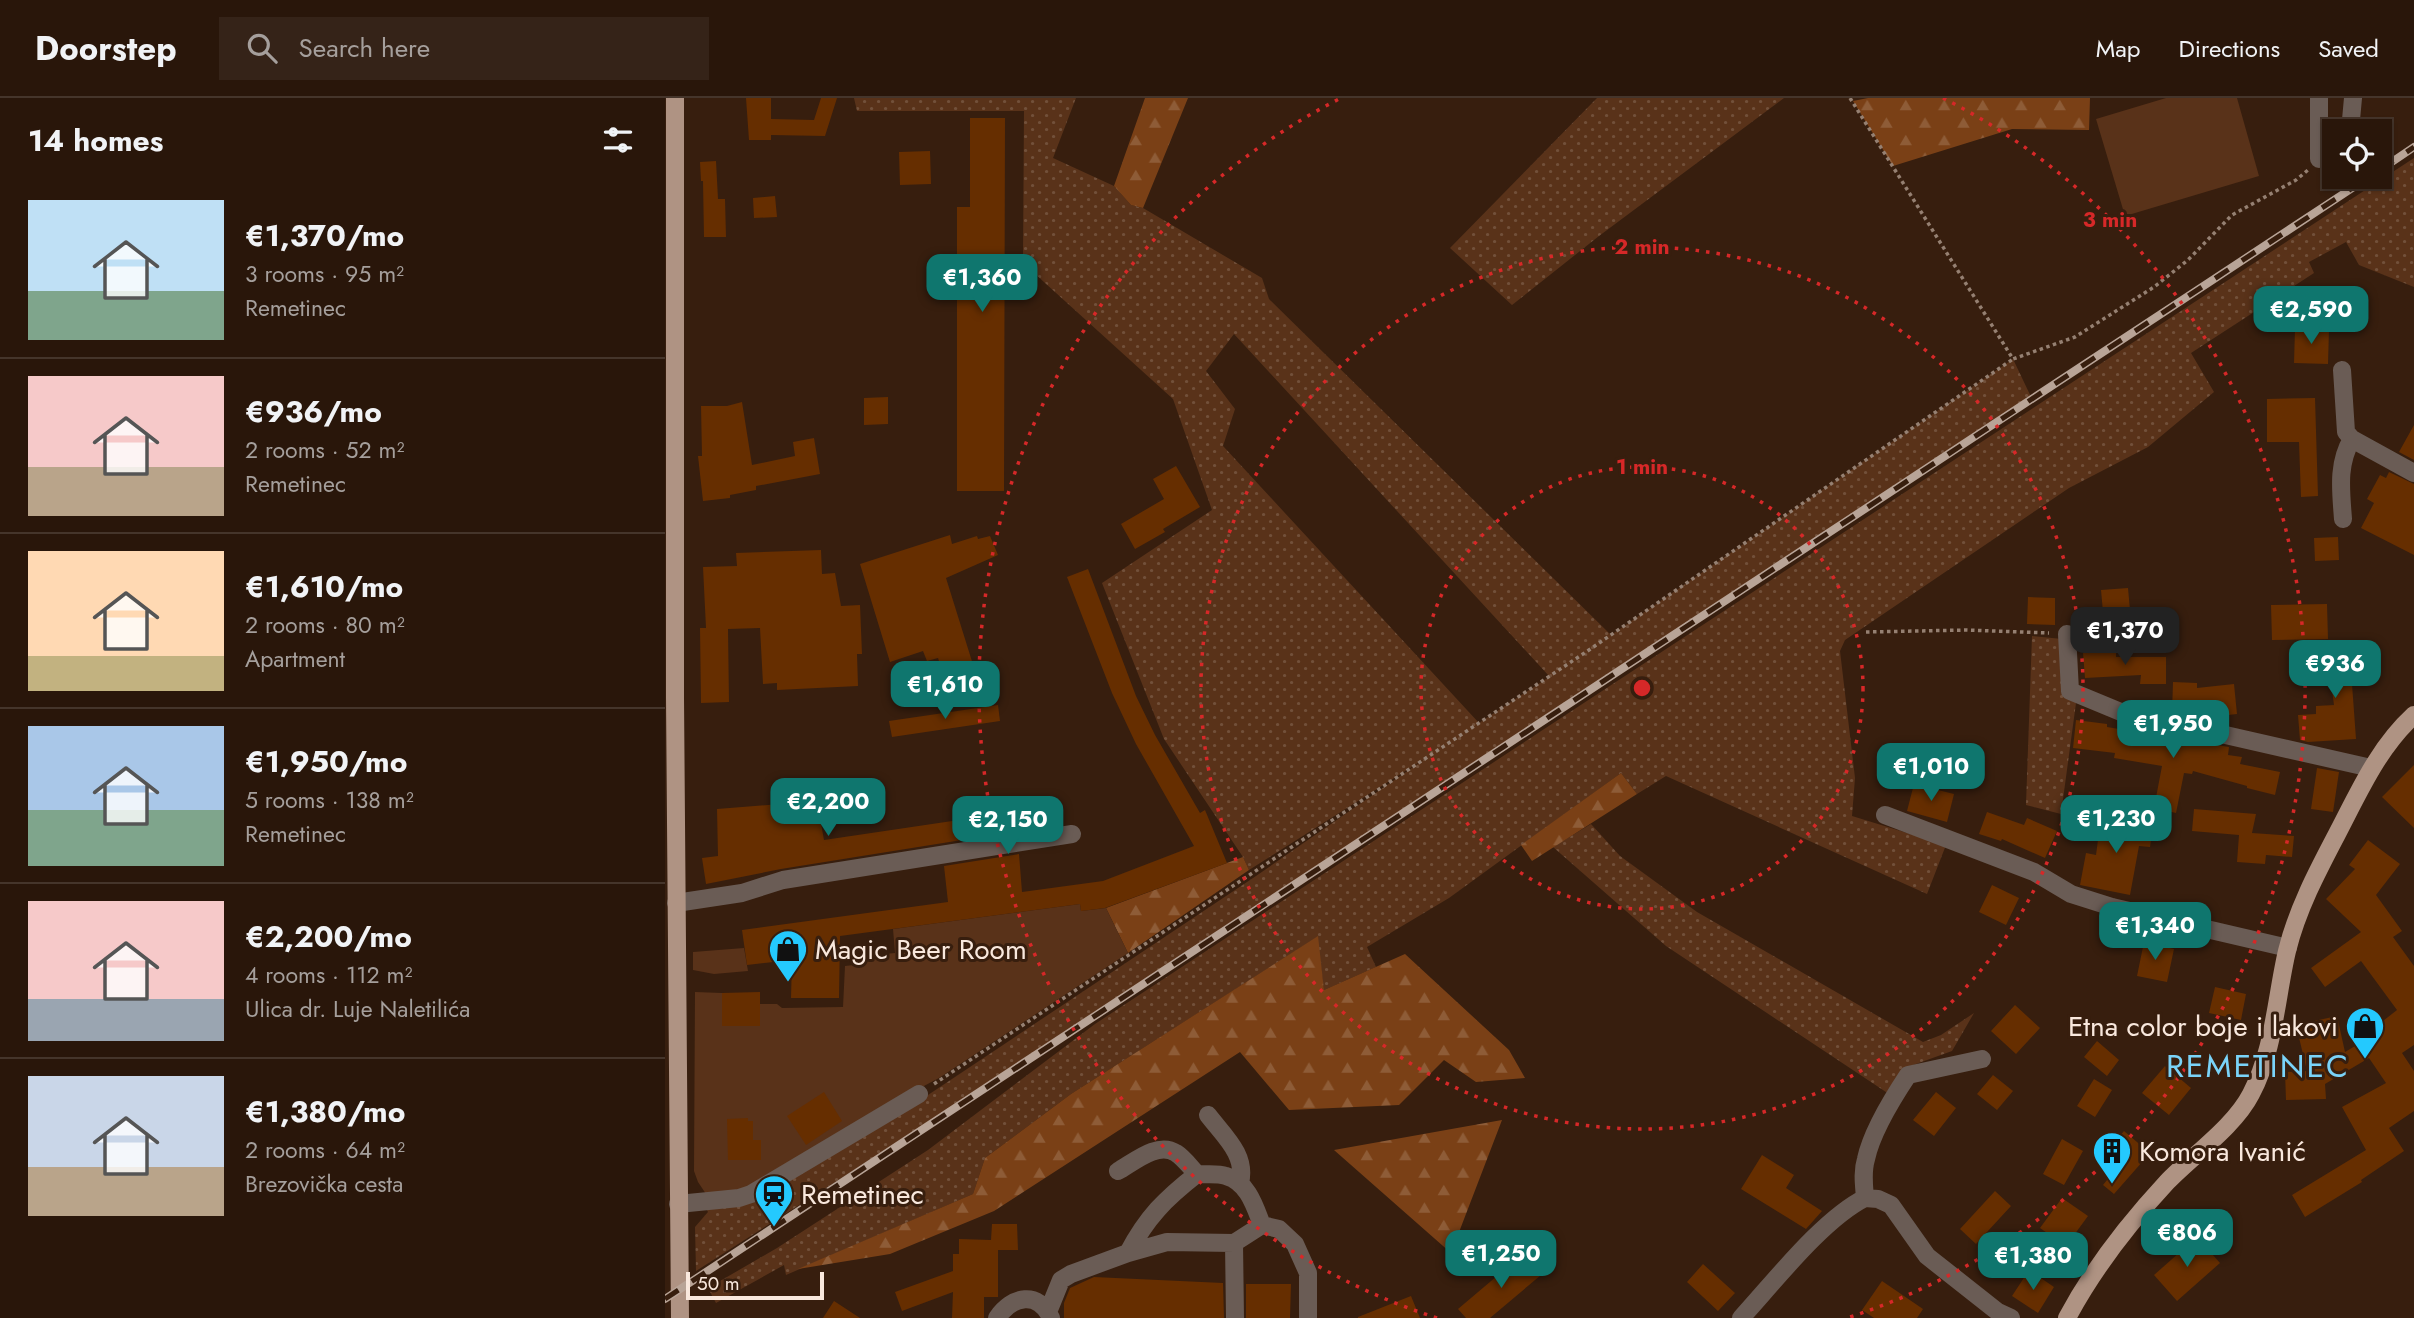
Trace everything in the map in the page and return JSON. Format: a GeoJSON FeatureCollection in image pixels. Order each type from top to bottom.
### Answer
{"type":"FeatureCollection","features":[{"type":"Feature","properties":{"kind":"main road"},"geometry":{"type":"LineString","coordinates":[[675,98],[670,230],[671,1135],[680,1318]]}},
{"type":"Feature","properties":{"kind":"main road"},"geometry":{"type":"LineString","coordinates":[[2067,1318],[2109,1252],[2167,1183],[2236,1115],[2249,1098],[2265,1062],[2288,948],[2300,909],[2371,768],[2382,751],[2414,715]]}},
{"type":"Feature","properties":{"kind":"street"},"geometry":{"type":"LineString","coordinates":[[2319,98],[2319,159]]}},
{"type":"Feature","properties":{"kind":"street"},"geometry":{"type":"LineString","coordinates":[[2351,119],[2353,98]]}},
{"type":"Feature","properties":{"kind":"street"},"geometry":{"type":"LineString","coordinates":[[2342,370],[2346,432],[2352,439],[2414,473]]}},
{"type":"Feature","properties":{"kind":"street"},"geometry":{"type":"LineString","coordinates":[[2343,519],[2340,471],[2346,448],[2352,439]]}},
{"type":"Feature","properties":{"kind":"street"},"geometry":{"type":"LineString","coordinates":[[2067,634],[2070,691],[2127,716],[2209,731],[2371,768]]}},
{"type":"Feature","properties":{"kind":"street"},"geometry":{"type":"LineString","coordinates":[[1885,815],[2034,872],[2071,894],[2288,948]]}},
{"type":"Feature","properties":{"kind":"street"},"geometry":{"type":"LineString","coordinates":[[672,895],[742,893],[783,880],[1072,834]]}},
{"type":"Feature","properties":{"kind":"street"},"geometry":{"type":"LineString","coordinates":[[1865,1198],[1866,1157],[1890,1102],[1909,1075],[1982,1059]]}},
{"type":"Feature","properties":{"kind":"street"},"geometry":{"type":"LineString","coordinates":[[674,1194],[739,1198],[751,1194],[919,1094]]}},
{"type":"Feature","properties":{"kind":"street"},"geometry":{"type":"LineString","coordinates":[[1208,1115],[1242,1162],[1240,1183]]}},
{"type":"Feature","properties":{"kind":"street"},"geometry":{"type":"LineString","coordinates":[[1118,1171],[1153,1151],[1169,1150],[1177,1154],[1197,1174]]}},
{"type":"Feature","properties":{"kind":"street"},"geometry":{"type":"LineString","coordinates":[[1128,1253],[1142,1226],[1171,1195],[1197,1174],[1226,1175],[1240,1183],[1251,1197],[1262,1225]]}},
{"type":"Feature","properties":{"kind":"street"},"geometry":{"type":"LineString","coordinates":[[1741,1318],[1823,1230],[1865,1198],[1878,1199],[1891,1205],[1927,1255],[1998,1312],[2011,1318]]}},
{"type":"Feature","properties":{"kind":"street"},"geometry":{"type":"LineString","coordinates":[[1049,1315],[1061,1280],[1070,1274],[1167,1242],[1234,1243],[1262,1225],[1279,1229],[1295,1244],[1308,1273],[1308,1318]]}},
{"type":"Feature","properties":{"kind":"street"},"geometry":{"type":"LineString","coordinates":[[1234,1243],[1235,1318]]}},
{"type":"Feature","properties":{"kind":"street"},"geometry":{"type":"LineString","coordinates":[[997,1318],[1011,1302],[1024,1298],[1039,1302],[1049,1315]]}},
{"type":"Feature","properties":{"kind":"path"},"geometry":{"type":"LineString","coordinates":[[1850,98],[2013,359]]}},
{"type":"Feature","properties":{"kind":"path"},"geometry":{"type":"LineString","coordinates":[[919,1094],[1577,658],[2013,359],[2075,337],[2154,287],[2188,260],[2232,215],[2296,180],[2319,159]]}},
{"type":"Feature","properties":{"kind":"path"},"geometry":{"type":"LineString","coordinates":[[1866,632],[1967,630],[2067,634]]}},
{"type":"Feature","properties":{"kind":"shaded area"},"geometry":{"type":"Polygon","coordinates":[[[854,98],[1076,98],[1053,158],[1114,186],[1131,205],[1143,208],[1262,278],[1269,299],[1611,635],[2013,359],[2032,399],[1037,1053],[696,1271],[695,1227],[708,1212],[706,1208],[916,1103],[1256,876],[1429,756],[1249,870],[1164,739],[1102,583],[1212,510],[1173,399],[1023,263],[1024,111],[857,111],[854,98]],[[1234,334],[1206,371],[1235,409],[1223,446],[1479,723],[1549,676],[1234,334]]]}},
{"type":"Feature","properties":{"kind":"shaded area"},"geometry":{"type":"Polygon","coordinates":[[[1597,98],[1784,98],[1599,236],[1512,305],[1450,248],[1597,98]]]}},
{"type":"Feature","properties":{"kind":"shaded area"},"geometry":{"type":"Polygon","coordinates":[[[2166,98],[2237,98],[2259,176],[2125,216],[2096,119],[2166,98]]]}},
{"type":"Feature","properties":{"kind":"shaded area"},"geometry":{"type":"Polygon","coordinates":[[[2414,158],[2414,287],[2359,265],[2346,242],[2309,262],[2314,273],[2191,353],[2214,392],[2148,447],[2069,488],[1845,640],[1840,651],[1855,778],[1852,816],[1946,845],[1927,894],[1666,776],[1637,794],[1621,773],[1449,898],[1367,947],[1376,967],[1324,990],[1317,937],[1071,1094],[985,1158],[973,1194],[786,1275],[784,1265],[716,1303],[708,1288],[777,1248],[928,1150],[1095,1024],[2367,189],[2392,189],[2392,172],[2414,158]]]}},
{"type":"Feature","properties":{"kind":"shaded area"},"geometry":{"type":"Polygon","coordinates":[[[2032,636],[2062,639],[2064,693],[2076,703],[2061,814],[2026,805],[2032,636]]]}},
{"type":"Feature","properties":{"kind":"shaded area"},"geometry":{"type":"Polygon","coordinates":[[[1591,824],[1620,856],[1697,912],[1923,1042],[1941,1035],[1974,1013],[1952,1051],[1902,1069],[1889,1094],[1666,946],[1553,847],[1591,824]]]}},
{"type":"Feature","properties":{"kind":"shaded area"},"geometry":{"type":"Polygon","coordinates":[[[1080,904],[1081,911],[1106,908],[1128,953],[939,1078],[875,1112],[739,1194],[706,1194],[694,1171],[695,992],[722,993],[722,1026],[759,1026],[760,1004],[777,1004],[782,1008],[843,1007],[845,966],[854,965],[854,957],[895,953],[893,929],[1080,904]]]}},
{"type":"Feature","properties":{"kind":"shaded area"},"geometry":{"type":"Polygon","coordinates":[[[744,948],[748,971],[714,974],[693,970],[693,952],[744,948]]]}},
{"type":"Feature","properties":{"kind":"green space"},"geometry":{"type":"Polygon","coordinates":[[[1145,98],[1188,98],[1143,208],[1131,205],[1114,186],[1145,98]]]}},
{"type":"Feature","properties":{"kind":"green space"},"geometry":{"type":"Polygon","coordinates":[[[1868,98],[2090,98],[2089,130],[2012,129],[1893,166],[1853,101],[1868,98]]]}},
{"type":"Feature","properties":{"kind":"green space"},"geometry":{"type":"Polygon","coordinates":[[[1621,773],[1637,794],[1532,861],[1521,845],[1621,773]]]}},
{"type":"Feature","properties":{"kind":"green space"},"geometry":{"type":"Polygon","coordinates":[[[1243,857],[1249,870],[1128,953],[1106,908],[1243,857]]]}},
{"type":"Feature","properties":{"kind":"green space"},"geometry":{"type":"Polygon","coordinates":[[[1318,936],[1324,990],[1405,954],[1509,1050],[1525,1078],[1476,1082],[1444,1060],[1399,1105],[1289,1110],[1240,1052],[994,1211],[890,1254],[798,1269],[973,1194],[985,1158],[1071,1094],[1318,936]]]}},
{"type":"Feature","properties":{"kind":"green space"},"geometry":{"type":"Polygon","coordinates":[[[1502,1120],[1451,1253],[1334,1150],[1502,1120]]]}},
{"type":"Feature","properties":{"kind":"building"},"geometry":{"type":"Polygon","coordinates":[[[746,98],[771,98],[771,119],[814,120],[821,98],[837,98],[825,136],[771,135],[771,140],[749,140],[746,98]]]}},
{"type":"Feature","properties":{"kind":"building"},"geometry":{"type":"Polygon","coordinates":[[[970,118],[1005,118],[1004,491],[957,491],[957,207],[970,207],[970,118]]]}},
{"type":"Feature","properties":{"kind":"building"},"geometry":{"type":"Polygon","coordinates":[[[930,151],[931,184],[900,185],[899,152],[930,151]]]}},
{"type":"Feature","properties":{"kind":"building"},"geometry":{"type":"Polygon","coordinates":[[[716,161],[718,199],[725,199],[726,237],[704,237],[700,162],[716,161]]]}},
{"type":"Feature","properties":{"kind":"building"},"geometry":{"type":"Polygon","coordinates":[[[775,196],[777,217],[754,218],[753,198],[775,196]]]}},
{"type":"Feature","properties":{"kind":"building"},"geometry":{"type":"Polygon","coordinates":[[[2295,329],[2329,330],[2328,364],[2294,363],[2295,329]]]}},
{"type":"Feature","properties":{"kind":"building"},"geometry":{"type":"Polygon","coordinates":[[[888,397],[888,424],[864,425],[864,398],[888,397]]]}},
{"type":"Feature","properties":{"kind":"building"},"geometry":{"type":"Polygon","coordinates":[[[2315,398],[2318,496],[2301,497],[2299,442],[2267,442],[2267,399],[2315,398]]]}},
{"type":"Feature","properties":{"kind":"building"},"geometry":{"type":"Polygon","coordinates":[[[742,402],[752,465],[795,456],[793,442],[814,438],[820,474],[756,486],[756,490],[730,495],[730,498],[703,501],[698,456],[702,456],[701,406],[727,406],[742,402]]]}},
{"type":"Feature","properties":{"kind":"building"},"geometry":{"type":"Polygon","coordinates":[[[2414,425],[2414,460],[2399,452],[2414,425]]]}},
{"type":"Feature","properties":{"kind":"building"},"geometry":{"type":"Polygon","coordinates":[[[1176,466],[1200,507],[1135,549],[1121,524],[1164,499],[1153,479],[1176,466]]]}},
{"type":"Feature","properties":{"kind":"building"},"geometry":{"type":"Polygon","coordinates":[[[2389,472],[2414,484],[2414,555],[2361,528],[2374,503],[2367,499],[2380,475],[2386,478],[2389,472]]]}},
{"type":"Feature","properties":{"kind":"building"},"geometry":{"type":"Polygon","coordinates":[[[950,535],[952,544],[977,536],[978,539],[990,536],[998,555],[946,578],[975,671],[945,680],[938,658],[927,661],[923,651],[890,662],[860,564],[950,535]]]}},
{"type":"Feature","properties":{"kind":"building"},"geometry":{"type":"Polygon","coordinates":[[[2338,537],[2339,560],[2315,561],[2314,538],[2338,537]]]}},
{"type":"Feature","properties":{"kind":"building"},"geometry":{"type":"Polygon","coordinates":[[[821,550],[822,574],[835,573],[841,606],[860,605],[862,654],[857,654],[858,686],[777,690],[777,683],[763,684],[760,628],[728,629],[729,702],[701,703],[700,628],[706,628],[703,567],[737,566],[736,553],[821,550]]]}},
{"type":"Feature","properties":{"kind":"building"},"geometry":{"type":"Polygon","coordinates":[[[1088,569],[1136,696],[1200,813],[1205,810],[1227,863],[1105,908],[1081,911],[1080,904],[840,936],[839,998],[791,998],[792,960],[747,965],[742,930],[948,902],[944,866],[1019,854],[1022,892],[1103,881],[1194,846],[1136,744],[1112,693],[1067,577],[1088,569]]]}},
{"type":"Feature","properties":{"kind":"building"},"geometry":{"type":"Polygon","coordinates":[[[2128,588],[2130,610],[2103,612],[2101,590],[2128,588]]]}},
{"type":"Feature","properties":{"kind":"building"},"geometry":{"type":"Polygon","coordinates":[[[2028,597],[2055,598],[2055,625],[2027,624],[2028,597]]]}},
{"type":"Feature","properties":{"kind":"building"},"geometry":{"type":"Polygon","coordinates":[[[2327,604],[2328,639],[2272,640],[2271,605],[2327,604]]]}},
{"type":"Feature","properties":{"kind":"building"},"geometry":{"type":"Polygon","coordinates":[[[2354,642],[2360,682],[2352,684],[2356,739],[2308,742],[2300,740],[2298,715],[2316,714],[2316,706],[2334,705],[2326,647],[2354,642]]]}},
{"type":"Feature","properties":{"kind":"building"},"geometry":{"type":"Polygon","coordinates":[[[2116,651],[2116,657],[2166,657],[2166,684],[2140,684],[2141,675],[2085,678],[2083,653],[2116,651]]]}},
{"type":"Feature","properties":{"kind":"building"},"geometry":{"type":"Polygon","coordinates":[[[2173,682],[2197,683],[2197,688],[2234,684],[2237,714],[2202,718],[2172,713],[2173,682]]]}},
{"type":"Feature","properties":{"kind":"building"},"geometry":{"type":"Polygon","coordinates":[[[998,705],[1000,721],[892,737],[889,721],[998,705]]]}},
{"type":"Feature","properties":{"kind":"building"},"geometry":{"type":"Polygon","coordinates":[[[2076,720],[2229,747],[2228,755],[2242,757],[2240,764],[2280,772],[2275,795],[2193,771],[2192,774],[2184,773],[2176,813],[2154,808],[2162,766],[2114,758],[2115,753],[2073,748],[2076,720]]]}},
{"type":"Feature","properties":{"kind":"building"},"geometry":{"type":"Polygon","coordinates":[[[2414,765],[2414,828],[2382,797],[2414,765]]]}},
{"type":"Feature","properties":{"kind":"building"},"geometry":{"type":"Polygon","coordinates":[[[2317,768],[2339,772],[2333,812],[2311,809],[2317,768]]]}},
{"type":"Feature","properties":{"kind":"building"},"geometry":{"type":"Polygon","coordinates":[[[1914,784],[1954,794],[1947,822],[1907,811],[1914,784]]]}},
{"type":"Feature","properties":{"kind":"building"},"geometry":{"type":"Polygon","coordinates":[[[817,801],[824,840],[1040,808],[1043,827],[781,869],[706,884],[702,858],[718,856],[717,809],[817,801]]]}},
{"type":"Feature","properties":{"kind":"building"},"geometry":{"type":"Polygon","coordinates":[[[2194,809],[2256,814],[2252,833],[2294,836],[2292,857],[2266,855],[2265,864],[2237,862],[2239,835],[2192,831],[2194,809]]]}},
{"type":"Feature","properties":{"kind":"building"},"geometry":{"type":"Polygon","coordinates":[[[1987,812],[2024,825],[2027,818],[2057,831],[2045,858],[2002,839],[2001,841],[1979,834],[1987,812]]]}},
{"type":"Feature","properties":{"kind":"building"},"geometry":{"type":"Polygon","coordinates":[[[2101,817],[2153,824],[2150,847],[2139,846],[2130,895],[2080,885],[2086,853],[2096,855],[2101,817]]]}},
{"type":"Feature","properties":{"kind":"building"},"geometry":{"type":"Polygon","coordinates":[[[2368,840],[2400,864],[2376,895],[2402,931],[2393,937],[2414,966],[2414,1045],[2402,1053],[2414,1071],[2414,1111],[2389,1128],[2404,1151],[2361,1180],[2362,1182],[2305,1217],[2292,1195],[2366,1150],[2342,1107],[2386,1083],[2369,1058],[2325,1084],[2326,1099],[2286,1100],[2285,1072],[2307,1071],[2296,1025],[2337,1016],[2345,1052],[2377,1033],[2374,1028],[2397,1010],[2361,961],[2325,987],[2311,968],[2361,932],[2326,899],[2355,869],[2349,865],[2368,840]]]}},
{"type":"Feature","properties":{"kind":"building"},"geometry":{"type":"Polygon","coordinates":[[[1992,885],[2019,898],[2006,925],[1979,912],[1992,885]]]}},
{"type":"Feature","properties":{"kind":"building"},"geometry":{"type":"Polygon","coordinates":[[[2144,942],[2174,949],[2167,982],[2137,976],[2144,942]]]}},
{"type":"Feature","properties":{"kind":"building"},"geometry":{"type":"Polygon","coordinates":[[[2215,987],[2246,994],[2241,1020],[2209,1013],[2215,987]]]}},
{"type":"Feature","properties":{"kind":"building"},"geometry":{"type":"Polygon","coordinates":[[[760,992],[760,1026],[722,1026],[722,993],[760,992]]]}},
{"type":"Feature","properties":{"kind":"building"},"geometry":{"type":"Polygon","coordinates":[[[2015,1005],[2040,1028],[2016,1054],[1991,1031],[2015,1005]]]}},
{"type":"Feature","properties":{"kind":"building"},"geometry":{"type":"Polygon","coordinates":[[[2097,1041],[2119,1060],[2107,1076],[2084,1057],[2097,1041]]]}},
{"type":"Feature","properties":{"kind":"building"},"geometry":{"type":"Polygon","coordinates":[[[2165,1066],[2191,1088],[2169,1115],[2142,1093],[2165,1066]]]}},
{"type":"Feature","properties":{"kind":"building"},"geometry":{"type":"Polygon","coordinates":[[[1993,1075],[2013,1091],[1997,1110],[1977,1094],[1993,1075]]]}},
{"type":"Feature","properties":{"kind":"building"},"geometry":{"type":"Polygon","coordinates":[[[2094,1079],[2112,1090],[2095,1117],[2077,1106],[2094,1079]]]}},
{"type":"Feature","properties":{"kind":"building"},"geometry":{"type":"Polygon","coordinates":[[[824,1092],[842,1121],[806,1145],[787,1116],[824,1092]]]}},
{"type":"Feature","properties":{"kind":"building"},"geometry":{"type":"Polygon","coordinates":[[[1936,1092],[1956,1108],[1934,1136],[1913,1120],[1936,1092]]]}},
{"type":"Feature","properties":{"kind":"building"},"geometry":{"type":"Polygon","coordinates":[[[748,1118],[748,1121],[753,1121],[753,1140],[761,1140],[761,1160],[728,1160],[727,1119],[748,1118]]]}},
{"type":"Feature","properties":{"kind":"building"},"geometry":{"type":"Polygon","coordinates":[[[2124,1131],[2150,1153],[2114,1194],[2103,1185],[2115,1170],[2101,1158],[2124,1131]]]}},
{"type":"Feature","properties":{"kind":"building"},"geometry":{"type":"Polygon","coordinates":[[[2062,1139],[2083,1151],[2064,1185],[2043,1174],[2062,1139]]]}},
{"type":"Feature","properties":{"kind":"building"},"geometry":{"type":"Polygon","coordinates":[[[1762,1155],[1794,1175],[1786,1188],[1822,1211],[1806,1229],[1741,1189],[1762,1155]]]}},
{"type":"Feature","properties":{"kind":"building"},"geometry":{"type":"Polygon","coordinates":[[[1995,1191],[2011,1206],[1976,1244],[1960,1229],[1995,1191]]]}},
{"type":"Feature","properties":{"kind":"building"},"geometry":{"type":"Polygon","coordinates":[[[2062,1198],[2088,1216],[2066,1246],[2040,1228],[2062,1198]]]}},
{"type":"Feature","properties":{"kind":"building"},"geometry":{"type":"Polygon","coordinates":[[[992,1224],[1017,1224],[1018,1250],[998,1250],[998,1297],[984,1297],[984,1318],[952,1318],[953,1292],[902,1311],[895,1292],[953,1271],[953,1254],[959,1254],[959,1239],[991,1240],[992,1224]]]}},
{"type":"Feature","properties":{"kind":"building"},"geometry":{"type":"Polygon","coordinates":[[[2197,1237],[2220,1263],[2177,1301],[2154,1275],[2197,1237]]]}},
{"type":"Feature","properties":{"kind":"building"},"geometry":{"type":"Polygon","coordinates":[[[1523,1254],[1541,1275],[1490,1318],[1466,1318],[1458,1309],[1523,1254]]]}},
{"type":"Feature","properties":{"kind":"building"},"geometry":{"type":"Polygon","coordinates":[[[1703,1264],[1735,1293],[1718,1311],[1687,1282],[1703,1264]]]}},
{"type":"Feature","properties":{"kind":"building"},"geometry":{"type":"Polygon","coordinates":[[[2029,1270],[2054,1287],[2038,1313],[2012,1296],[2029,1270]]]}},
{"type":"Feature","properties":{"kind":"building"},"geometry":{"type":"Polygon","coordinates":[[[1094,1277],[1223,1283],[1224,1318],[1064,1318],[1064,1303],[1070,1288],[1094,1277]]]}},
{"type":"Feature","properties":{"kind":"building"},"geometry":{"type":"Polygon","coordinates":[[[1882,1281],[1923,1309],[1917,1318],[1874,1318],[1862,1310],[1882,1281]]]}},
{"type":"Feature","properties":{"kind":"building"},"geometry":{"type":"Polygon","coordinates":[[[1246,1284],[1291,1284],[1290,1318],[1246,1318],[1246,1284]]]}},
{"type":"Feature","properties":{"kind":"building"},"geometry":{"type":"Polygon","coordinates":[[[1411,1296],[1420,1318],[1358,1318],[1358,1317],[1411,1296]]]}},
{"type":"Feature","properties":{"kind":"building"},"geometry":{"type":"Polygon","coordinates":[[[834,1301],[860,1318],[823,1318],[834,1301]]]}},
{"type":"Feature","properties":{"kind":"railway"},"geometry":{"type":"LineString","coordinates":[[2392,162],[2414,147]]}},
{"type":"Feature","properties":{"kind":"railway"},"geometry":{"type":"LineString","coordinates":[[665,1299],[2351,189]]}},
{"type":"Feature","properties":{"kind":"place","name":"Magic Beer Room"},"geometry":{"type":"Point","coordinates":[788,983]}},
{"type":"Feature","properties":{"kind":"place","name":"Etna color boje i lakovi"},"geometry":{"type":"Point","coordinates":[2365,1060]}},
{"type":"Feature","properties":{"kind":"place","name":"Komora Ivanić"},"geometry":{"type":"Point","coordinates":[2112,1185]}},
{"type":"Feature","properties":{"kind":"place","name":"Remetinec"},"geometry":{"type":"Point","coordinates":[774,1228]}},
{"type":"Feature","properties":{"kind":"district","name":"REMETINEC"},"geometry":{"type":"Point","coordinates":[2258,1066]}}]}
